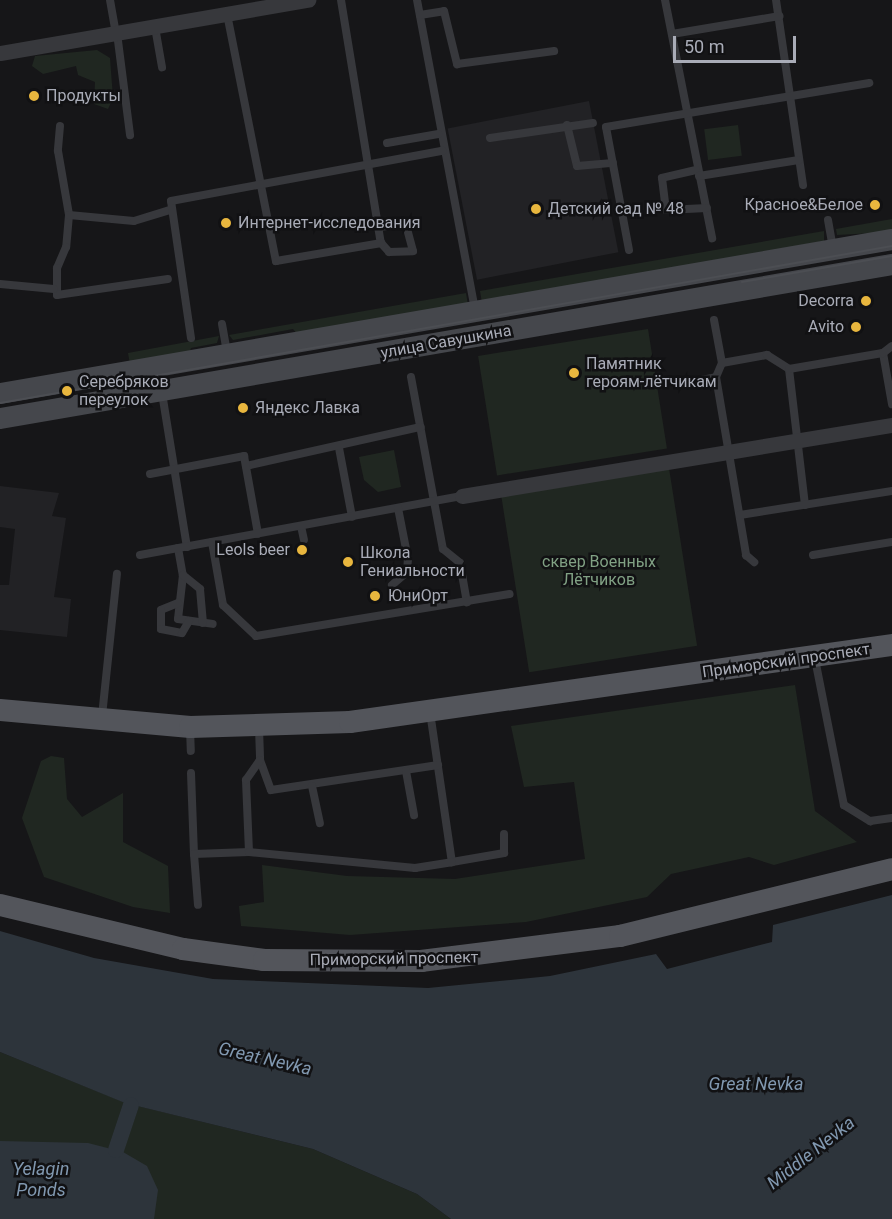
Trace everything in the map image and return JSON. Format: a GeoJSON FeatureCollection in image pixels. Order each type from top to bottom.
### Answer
{"type":"FeatureCollection","features":[{"type":"Feature","properties":{"kind":"main road","name":"улица Савушкина"},"geometry":{"type":"LineString","coordinates":[[0,393],[892,239]]}},
{"type":"Feature","properties":{"kind":"main road","name":"улица Савушкина"},"geometry":{"type":"LineString","coordinates":[[0,418],[892,264]]}},
{"type":"Feature","properties":{"kind":"main road","name":"Приморский проспект"},"geometry":{"type":"LineString","coordinates":[[0,710],[190,727],[259,728],[430,711],[892,645]]}},
{"type":"Feature","properties":{"kind":"main road","name":"Приморский проспект"},"geometry":{"type":"LineString","coordinates":[[0,905],[183,949],[264,960],[422,961],[620,936],[892,869]]}},
{"type":"Feature","properties":{"kind":"street"},"geometry":{"type":"LineString","coordinates":[[0,53],[308,0]]}},
{"type":"Feature","properties":{"kind":"street"},"geometry":{"type":"LineString","coordinates":[[462,496],[729,450],[780,449],[801,439],[892,425]]}},
{"type":"Feature","properties":{"kind":"lane"},"geometry":{"type":"LineString","coordinates":[[110,0],[117,34],[130,135]]}},
{"type":"Feature","properties":{"kind":"lane"},"geometry":{"type":"LineString","coordinates":[[341,0],[378,227],[381,243],[389,252],[413,252],[406,224],[378,227]]}},
{"type":"Feature","properties":{"kind":"lane"},"geometry":{"type":"LineString","coordinates":[[417,0],[438,134],[475,311]]}},
{"type":"Feature","properties":{"kind":"lane"},"geometry":{"type":"LineString","coordinates":[[665,0],[712,238]]}},
{"type":"Feature","properties":{"kind":"lane"},"geometry":{"type":"LineString","coordinates":[[776,0],[792,96],[803,185]]}},
{"type":"Feature","properties":{"kind":"lane"},"geometry":{"type":"LineString","coordinates":[[420,15],[444,11],[457,64],[554,51]]}},
{"type":"Feature","properties":{"kind":"lane"},"geometry":{"type":"LineString","coordinates":[[227,14],[276,261],[381,243]]}},
{"type":"Feature","properties":{"kind":"lane"},"geometry":{"type":"LineString","coordinates":[[672,34],[779,16]]}},
{"type":"Feature","properties":{"kind":"lane"},"geometry":{"type":"LineString","coordinates":[[155,27],[162,67]]}},
{"type":"Feature","properties":{"kind":"lane"},"geometry":{"type":"LineString","coordinates":[[629,250],[606,127],[869,83]]}},
{"type":"Feature","properties":{"kind":"lane"},"geometry":{"type":"LineString","coordinates":[[490,138],[593,123]]}},
{"type":"Feature","properties":{"kind":"lane"},"geometry":{"type":"LineString","coordinates":[[567,125],[577,166],[613,163]]}},
{"type":"Feature","properties":{"kind":"lane"},"geometry":{"type":"LineString","coordinates":[[54,290],[69,215],[58,151],[60,126]]}},
{"type":"Feature","properties":{"kind":"lane"},"geometry":{"type":"LineString","coordinates":[[387,143],[438,134]]}},
{"type":"Feature","properties":{"kind":"lane"},"geometry":{"type":"LineString","coordinates":[[69,215],[134,221],[169,210],[178,196],[442,151]]}},
{"type":"Feature","properties":{"kind":"lane"},"geometry":{"type":"LineString","coordinates":[[707,208],[666,210],[662,178],[799,160]]}},
{"type":"Feature","properties":{"kind":"lane"},"geometry":{"type":"LineString","coordinates":[[169,210],[191,338]]}},
{"type":"Feature","properties":{"kind":"lane"},"geometry":{"type":"LineString","coordinates":[[828,220],[833,249]]}},
{"type":"Feature","properties":{"kind":"lane"},"geometry":{"type":"LineString","coordinates":[[0,284],[54,290],[63,297],[168,279]]}},
{"type":"Feature","properties":{"kind":"lane"},"geometry":{"type":"LineString","coordinates":[[714,320],[722,363],[716,377],[746,555],[754,562]]}},
{"type":"Feature","properties":{"kind":"lane"},"geometry":{"type":"LineString","coordinates":[[222,324],[227,354]]}},
{"type":"Feature","properties":{"kind":"lane"},"geometry":{"type":"LineString","coordinates":[[722,363],[767,355],[789,369],[883,353],[892,346]]}},
{"type":"Feature","properties":{"kind":"lane"},"geometry":{"type":"LineString","coordinates":[[883,353],[892,404]]}},
{"type":"Feature","properties":{"kind":"lane"},"geometry":{"type":"LineString","coordinates":[[789,369],[801,439],[805,505]]}},
{"type":"Feature","properties":{"kind":"lane"},"geometry":{"type":"LineString","coordinates":[[411,377],[443,549],[460,563],[467,602]]}},
{"type":"Feature","properties":{"kind":"lane"},"geometry":{"type":"LineString","coordinates":[[702,380],[716,377]]}},
{"type":"Feature","properties":{"kind":"lane"},"geometry":{"type":"LineString","coordinates":[[162,391],[187,547]]}},
{"type":"Feature","properties":{"kind":"lane"},"geometry":{"type":"LineString","coordinates":[[246,466],[339,448],[351,439],[421,427]]}},
{"type":"Feature","properties":{"kind":"lane"},"geometry":{"type":"LineString","coordinates":[[339,448],[352,517]]}},
{"type":"Feature","properties":{"kind":"lane"},"geometry":{"type":"LineString","coordinates":[[150,474],[244,456],[258,534]]}},
{"type":"Feature","properties":{"kind":"lane"},"geometry":{"type":"LineString","coordinates":[[740,515],[892,491]]}},
{"type":"Feature","properties":{"kind":"lane"},"geometry":{"type":"LineString","coordinates":[[140,555],[462,496]]}},
{"type":"Feature","properties":{"kind":"lane"},"geometry":{"type":"LineString","coordinates":[[392,585],[402,580],[408,559],[398,508]]}},
{"type":"Feature","properties":{"kind":"lane"},"geometry":{"type":"LineString","coordinates":[[301,526],[304,540]]}},
{"type":"Feature","properties":{"kind":"lane"},"geometry":{"type":"LineString","coordinates":[[212,542],[223,604],[256,636],[510,594]]}},
{"type":"Feature","properties":{"kind":"lane"},"geometry":{"type":"LineString","coordinates":[[813,555],[892,542]]}},
{"type":"Feature","properties":{"kind":"lane"},"geometry":{"type":"LineString","coordinates":[[178,548],[183,575],[178,603],[178,619],[213,624]]}},
{"type":"Feature","properties":{"kind":"lane"},"geometry":{"type":"LineString","coordinates":[[102,720],[117,574]]}},
{"type":"Feature","properties":{"kind":"lane"},"geometry":{"type":"LineString","coordinates":[[183,575],[200,589],[203,623]]}},
{"type":"Feature","properties":{"kind":"lane"},"geometry":{"type":"LineString","coordinates":[[178,603],[161,610],[161,629],[182,633],[189,621]]}},
{"type":"Feature","properties":{"kind":"lane"},"geometry":{"type":"LineString","coordinates":[[815,657],[844,805],[870,821],[892,818]]}},
{"type":"Feature","properties":{"kind":"lane"},"geometry":{"type":"LineString","coordinates":[[430,711],[452,862]]}},
{"type":"Feature","properties":{"kind":"lane"},"geometry":{"type":"LineString","coordinates":[[190,727],[191,751]]}},
{"type":"Feature","properties":{"kind":"lane"},"geometry":{"type":"LineString","coordinates":[[259,728],[260,760],[271,790],[312,786],[438,765]]}},
{"type":"Feature","properties":{"kind":"lane"},"geometry":{"type":"LineString","coordinates":[[249,852],[246,780],[260,760]]}},
{"type":"Feature","properties":{"kind":"lane"},"geometry":{"type":"LineString","coordinates":[[406,771],[414,815]]}},
{"type":"Feature","properties":{"kind":"lane"},"geometry":{"type":"LineString","coordinates":[[191,773],[198,905]]}},
{"type":"Feature","properties":{"kind":"lane"},"geometry":{"type":"LineString","coordinates":[[312,786],[320,823]]}},
{"type":"Feature","properties":{"kind":"lane"},"geometry":{"type":"LineString","coordinates":[[194,854],[249,852],[414,868],[504,853],[504,834]]}},
{"type":"Feature","properties":{"kind":"shaded area","name":"Детский сад № 48"},"geometry":{"type":"Polygon","coordinates":[[[589,101],[618,252],[477,280],[448,128],[589,101]]]}},
{"type":"Feature","properties":{"kind":"shaded area"},"geometry":{"type":"Polygon","coordinates":[[[0,486],[59,493],[52,516],[66,518],[54,597],[71,599],[67,637],[0,630],[0,585],[9,585],[15,529],[0,527],[0,486]]]}},
{"type":"Feature","properties":{"kind":"green space"},"geometry":{"type":"Polygon","coordinates":[[[97,50],[110,58],[113,98],[108,109],[94,104],[95,82],[78,75],[76,66],[43,74],[32,66],[35,56],[97,50]]]}},
{"type":"Feature","properties":{"kind":"green space"},"geometry":{"type":"Polygon","coordinates":[[[738,125],[742,156],[708,160],[704,129],[738,125]]]}},
{"type":"Feature","properties":{"kind":"green space"},"geometry":{"type":"Polygon","coordinates":[[[892,219],[892,232],[837,235],[836,229],[892,219]]]}},
{"type":"Feature","properties":{"kind":"green space"},"geometry":{"type":"Polygon","coordinates":[[[824,231],[824,241],[482,303],[480,291],[824,231]]]}},
{"type":"Feature","properties":{"kind":"green space"},"geometry":{"type":"Polygon","coordinates":[[[466,293],[468,305],[298,335],[293,329],[233,340],[229,335],[466,293]]]}},
{"type":"Feature","properties":{"kind":"green space"},"geometry":{"type":"Polygon","coordinates":[[[648,329],[667,449],[497,475],[478,356],[648,329]]]}},
{"type":"Feature","properties":{"kind":"green space"},"geometry":{"type":"Polygon","coordinates":[[[219,336],[217,343],[191,348],[189,354],[130,364],[128,353],[219,336]]]}},
{"type":"Feature","properties":{"kind":"green space"},"geometry":{"type":"Polygon","coordinates":[[[394,450],[401,487],[378,492],[364,480],[359,457],[394,450]]]}},
{"type":"Feature","properties":{"kind":"green space","name":"сквер Военных Лётчиков"},"geometry":{"type":"Polygon","coordinates":[[[668,462],[697,646],[529,672],[500,489],[668,462]]]}},
{"type":"Feature","properties":{"kind":"green space"},"geometry":{"type":"Polygon","coordinates":[[[795,685],[815,811],[857,842],[774,865],[749,857],[671,874],[647,897],[526,922],[350,935],[241,926],[239,906],[264,902],[262,865],[347,876],[455,879],[585,859],[574,782],[524,787],[511,726],[795,685]]]}},
{"type":"Feature","properties":{"kind":"green space"},"geometry":{"type":"Polygon","coordinates":[[[51,756],[64,758],[67,799],[82,817],[123,793],[123,842],[168,866],[170,913],[133,907],[44,877],[22,818],[41,761],[51,756]]]}},
{"type":"Feature","properties":{"kind":"green space"},"geometry":{"type":"Polygon","coordinates":[[[0,1052],[126,1103],[313,1149],[417,1194],[451,1219],[0,1219],[0,1052]]]}},
{"type":"Feature","properties":{"kind":"water","name":"Great Nevka"},"geometry":{"type":"Polygon","coordinates":[[[892,895],[892,1219],[451,1219],[417,1194],[313,1149],[125,1103],[0,1052],[0,931],[94,958],[213,979],[428,988],[550,976],[656,954],[667,969],[772,942],[773,925],[892,895]]]}},
{"type":"Feature","properties":{"kind":"water","name":"Yelagin Ponds"},"geometry":{"type":"Polygon","coordinates":[[[0,1141],[88,1143],[123,1152],[147,1166],[158,1190],[154,1219],[0,1219],[0,1141]]]}},
{"type":"Feature","properties":{"kind":"waterway"},"geometry":{"type":"LineString","coordinates":[[116,1150],[131,1105]]}},
{"type":"Feature","properties":{"kind":"tram line"},"geometry":{"type":"LineString","coordinates":[[0,403],[892,246]]}},
{"type":"Feature","properties":{"kind":"tram line"},"geometry":{"type":"LineString","coordinates":[[742,282],[892,256]]}},
{"type":"Feature","properties":{"kind":"place","name":"Продукты"},"geometry":{"type":"Point","coordinates":[34,96]}},
{"type":"Feature","properties":{"kind":"place","name":"Красное&Белое"},"geometry":{"type":"Point","coordinates":[875,205]}},
{"type":"Feature","properties":{"kind":"place","name":"Детский сад № 48"},"geometry":{"type":"Point","coordinates":[536,209]}},
{"type":"Feature","properties":{"kind":"place","name":"Интернет-исследования"},"geometry":{"type":"Point","coordinates":[226,223]}},
{"type":"Feature","properties":{"kind":"place","name":"Decorra"},"geometry":{"type":"Point","coordinates":[866,301]}},
{"type":"Feature","properties":{"kind":"place","name":"Avito"},"geometry":{"type":"Point","coordinates":[856,327]}},
{"type":"Feature","properties":{"kind":"place","name":"Памятник героям-лётчикам"},"geometry":{"type":"Point","coordinates":[574,373]}},
{"type":"Feature","properties":{"kind":"place","name":"Серебряков переулок"},"geometry":{"type":"Point","coordinates":[67,391]}},
{"type":"Feature","properties":{"kind":"place","name":"Яндекс Лавка"},"geometry":{"type":"Point","coordinates":[243,408]}},
{"type":"Feature","properties":{"kind":"place","name":"Leols beer"},"geometry":{"type":"Point","coordinates":[302,550]}},
{"type":"Feature","properties":{"kind":"place","name":"Школа Гениальности"},"geometry":{"type":"Point","coordinates":[348,562]}},
{"type":"Feature","properties":{"kind":"place","name":"ЮниОрт"},"geometry":{"type":"Point","coordinates":[375,596]}},
{"type":"Feature","properties":{"kind":"water label","name":"Middle Nevka"},"geometry":{"type":"Point","coordinates":[811,1153]}}]}
